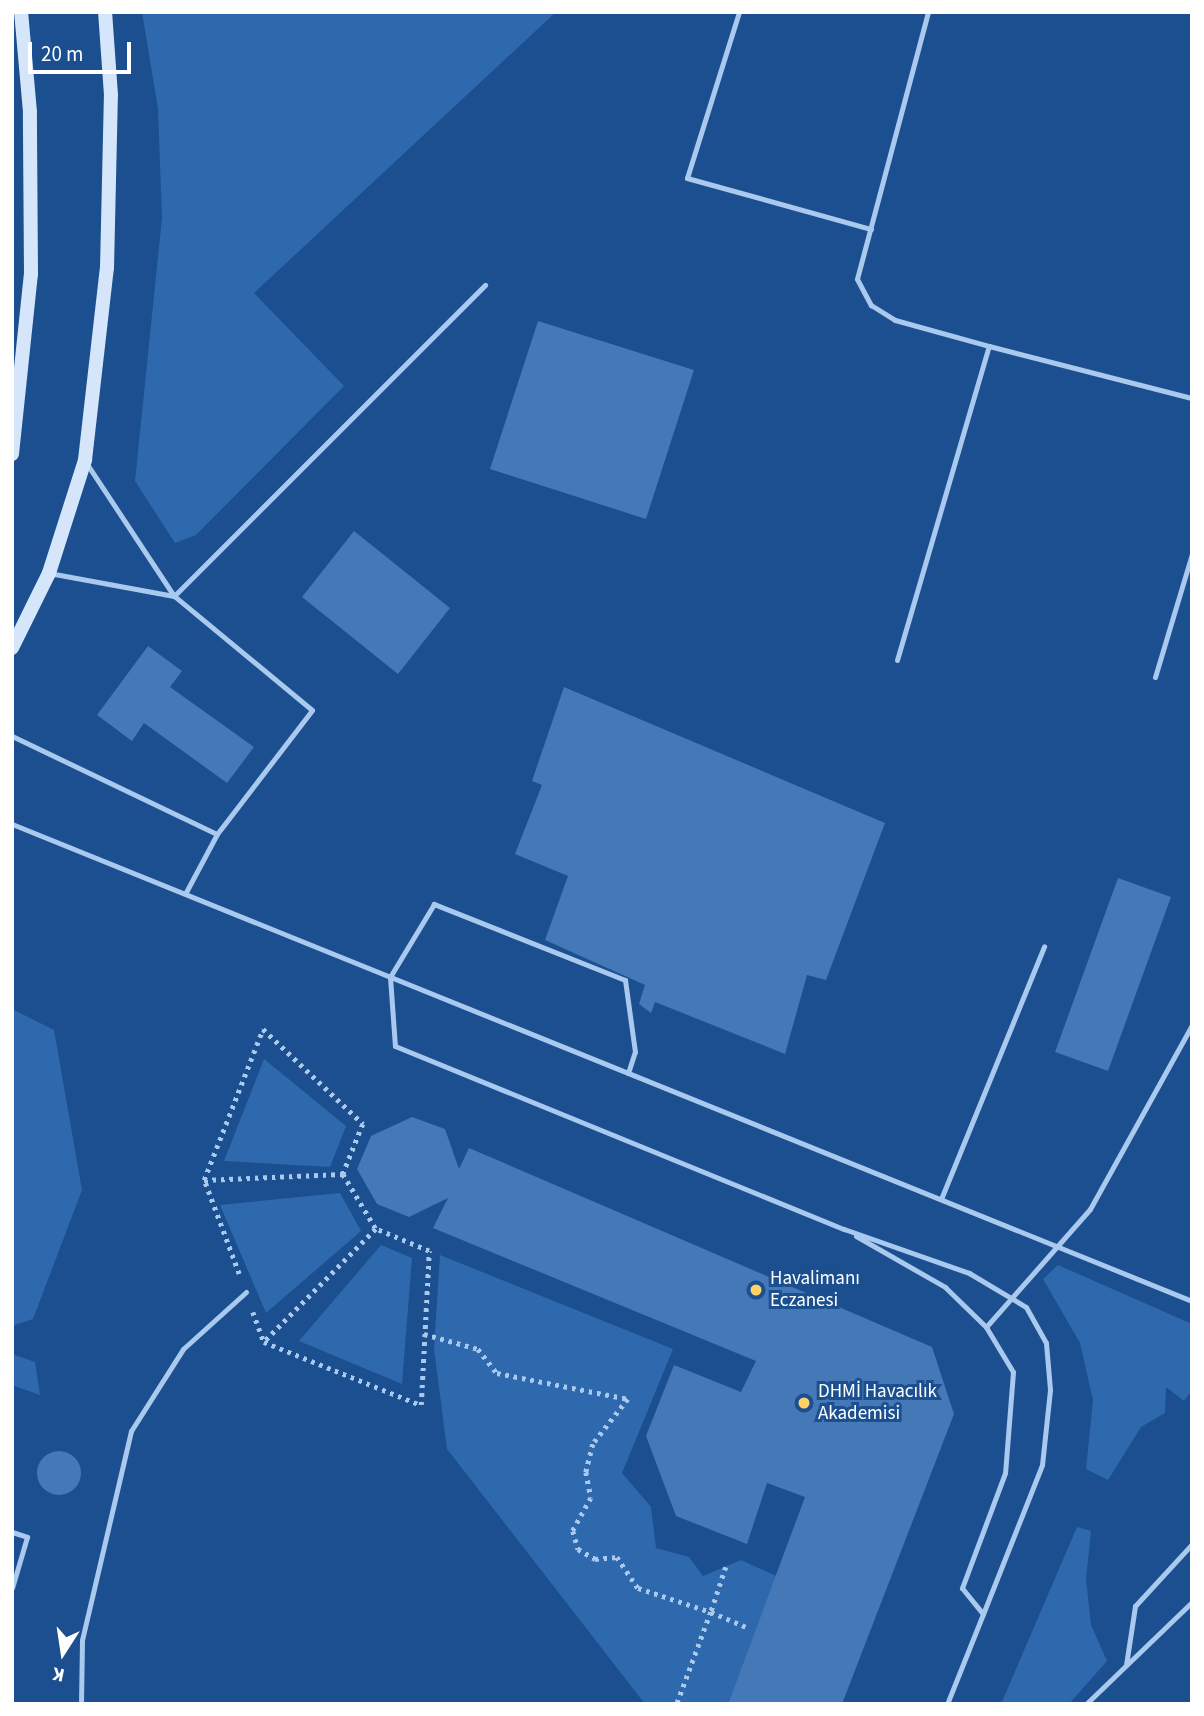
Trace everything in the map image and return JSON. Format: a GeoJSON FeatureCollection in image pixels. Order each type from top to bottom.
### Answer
{"type":"FeatureCollection","features":[{"type":"Feature","properties":{"kind":"street"},"geometry":{"type":"LineString","coordinates":[[12,454],[31,274],[30,112],[21,12]]}},
{"type":"Feature","properties":{"kind":"street"},"geometry":{"type":"LineString","coordinates":[[12,648],[49,573],[85,460],[107,268],[111,95],[105,12]]}},
{"type":"Feature","properties":{"kind":"lane"},"geometry":{"type":"LineString","coordinates":[[739,12],[687,178],[871,229]]}},
{"type":"Feature","properties":{"kind":"lane"},"geometry":{"type":"LineString","coordinates":[[928,12],[857,279],[871,305],[895,320],[1192,398]]}},
{"type":"Feature","properties":{"kind":"lane"},"geometry":{"type":"LineString","coordinates":[[174,596],[485,285]]}},
{"type":"Feature","properties":{"kind":"lane"},"geometry":{"type":"LineString","coordinates":[[897,660],[989,346]]}},
{"type":"Feature","properties":{"kind":"lane"},"geometry":{"type":"LineString","coordinates":[[85,460],[174,596],[312,710],[217,834],[186,892]]}},
{"type":"Feature","properties":{"kind":"lane"},"geometry":{"type":"LineString","coordinates":[[1155,677],[1192,554]]}},
{"type":"Feature","properties":{"kind":"lane"},"geometry":{"type":"LineString","coordinates":[[49,573],[174,596]]}},
{"type":"Feature","properties":{"kind":"lane"},"geometry":{"type":"LineString","coordinates":[[12,736],[217,834]]}},
{"type":"Feature","properties":{"kind":"lane"},"geometry":{"type":"LineString","coordinates":[[12,824],[186,892],[1192,1301]]}},
{"type":"Feature","properties":{"kind":"lane"},"geometry":{"type":"LineString","coordinates":[[628,1073],[635,1052],[625,980],[434,904],[390,977],[395,1045],[844,1229],[969,1273],[1014,1296],[1046,1343],[1050,1390],[1042,1465],[947,1704]]}},
{"type":"Feature","properties":{"kind":"lane"},"geometry":{"type":"LineString","coordinates":[[941,1199],[1044,946]]}},
{"type":"Feature","properties":{"kind":"lane"},"geometry":{"type":"LineString","coordinates":[[986,1327],[1090,1209],[1192,1025]]}},
{"type":"Feature","properties":{"kind":"lane"},"geometry":{"type":"LineString","coordinates":[[844,1229],[945,1287],[986,1327],[1013,1372],[1014,1409],[1005,1473],[962,1588],[983,1614]]}},
{"type":"Feature","properties":{"kind":"lane"},"geometry":{"type":"LineString","coordinates":[[81,1704],[82,1640],[131,1431],[183,1349],[246,1292]]}},
{"type":"Feature","properties":{"kind":"lane"},"geometry":{"type":"LineString","coordinates":[[12,1532],[27,1537],[12,1588]]}},
{"type":"Feature","properties":{"kind":"lane"},"geometry":{"type":"LineString","coordinates":[[1126,1665],[1135,1606],[1192,1544]]}},
{"type":"Feature","properties":{"kind":"lane"},"geometry":{"type":"LineString","coordinates":[[1086,1704],[1192,1602]]}},
{"type":"Feature","properties":{"kind":"path"},"geometry":{"type":"LineString","coordinates":[[263,1029],[363,1124],[342,1174],[376,1229],[429,1251],[421,1405],[264,1342],[204,1180],[263,1029]]}},
{"type":"Feature","properties":{"kind":"path"},"geometry":{"type":"LineString","coordinates":[[204,1180],[342,1174]]}},
{"type":"Feature","properties":{"kind":"path"},"geometry":{"type":"LineString","coordinates":[[264,1342],[376,1229]]}},
{"type":"Feature","properties":{"kind":"path"},"geometry":{"type":"LineString","coordinates":[[424,1334],[478,1349],[497,1373],[628,1399],[593,1444],[586,1472],[591,1497],[573,1531],[578,1549],[595,1559],[617,1558],[638,1588],[658,1598],[682,1599],[747,1627]]}},
{"type":"Feature","properties":{"kind":"path"},"geometry":{"type":"LineString","coordinates":[[677,1704],[726,1567]]}},
{"type":"Feature","properties":{"kind":"shaded area"},"geometry":{"type":"Polygon","coordinates":[[[142,12],[556,12],[254,293],[344,386],[196,535],[175,543],[135,481],[162,218],[158,109],[142,12]]]}},
{"type":"Feature","properties":{"kind":"shaded area"},"geometry":{"type":"Polygon","coordinates":[[[12,1009],[54,1030],[82,1190],[33,1319],[12,1326],[12,1009]]]}},
{"type":"Feature","properties":{"kind":"shaded area"},"geometry":{"type":"Polygon","coordinates":[[[264,1059],[346,1126],[330,1167],[224,1161],[264,1059]]]}},
{"type":"Feature","properties":{"kind":"shaded area"},"geometry":{"type":"Polygon","coordinates":[[[340,1193],[361,1231],[266,1313],[220,1205],[340,1193]]]}},
{"type":"Feature","properties":{"kind":"shaded area"},"geometry":{"type":"Polygon","coordinates":[[[381,1245],[412,1258],[402,1384],[299,1341],[381,1245]]]}},
{"type":"Feature","properties":{"kind":"shaded area"},"geometry":{"type":"Polygon","coordinates":[[[440,1255],[673,1349],[622,1473],[651,1507],[656,1548],[689,1557],[703,1576],[741,1560],[776,1576],[728,1704],[645,1704],[447,1449],[434,1349],[440,1255]]]}},
{"type":"Feature","properties":{"kind":"shaded area"},"geometry":{"type":"Polygon","coordinates":[[[1058,1265],[1192,1324],[1192,1390],[1184,1401],[1166,1387],[1165,1413],[1141,1427],[1108,1480],[1086,1469],[1093,1400],[1080,1343],[1043,1279],[1058,1265]]]}},
{"type":"Feature","properties":{"kind":"shaded area"},"geometry":{"type":"Polygon","coordinates":[[[12,1354],[35,1362],[40,1395],[12,1385],[12,1354]]]}},
{"type":"Feature","properties":{"kind":"shaded area"},"geometry":{"type":"Polygon","coordinates":[[[1077,1527],[1091,1531],[1086,1579],[1091,1625],[1107,1661],[1069,1704],[1001,1704],[1077,1527]]]}},
{"type":"Feature","properties":{"kind":"building"},"geometry":{"type":"Polygon","coordinates":[[[538,321],[694,370],[646,519],[490,469],[538,321]]]}},
{"type":"Feature","properties":{"kind":"building"},"geometry":{"type":"Polygon","coordinates":[[[354,531],[450,608],[398,674],[302,597],[354,531]]]}},
{"type":"Feature","properties":{"kind":"building"},"geometry":{"type":"Polygon","coordinates":[[[148,646],[182,671],[170,687],[254,747],[227,783],[144,723],[132,741],[97,715],[148,646]]]}},
{"type":"Feature","properties":{"kind":"building"},"geometry":{"type":"Polygon","coordinates":[[[564,687],[885,823],[826,980],[807,975],[785,1054],[655,1002],[651,1013],[639,1004],[645,985],[545,940],[568,876],[515,854],[542,785],[532,781],[564,687]]]}},
{"type":"Feature","properties":{"kind":"building"},"geometry":{"type":"Polygon","coordinates":[[[1118,878],[1171,897],[1108,1071],[1055,1052],[1118,878]]]}},
{"type":"Feature","properties":{"kind":"building","name":"DHMİ Havacılık Akademisi"},"geometry":{"type":"Polygon","coordinates":[[[412,1117],[445,1129],[459,1169],[469,1148],[932,1347],[954,1414],[842,1704],[728,1704],[805,1497],[767,1483],[747,1544],[676,1516],[646,1436],[674,1365],[741,1392],[756,1361],[433,1228],[448,1198],[409,1217],[377,1204],[357,1169],[371,1136],[412,1117]]]}},
{"type":"Feature","properties":{"kind":"building"},"geometry":{"type":"Polygon","coordinates":[[[59,1451],[75,1457],[81,1473],[75,1489],[59,1495],[43,1489],[37,1473],[43,1457],[59,1451]]]}},
{"type":"Feature","properties":{"kind":"place","name":"Havalimanı Eczanesi"},"geometry":{"type":"Point","coordinates":[756,1290]}},
{"type":"Feature","properties":{"kind":"place","name":"DHMİ Havacılık Akademisi"},"geometry":{"type":"Point","coordinates":[804,1403]}}]}
